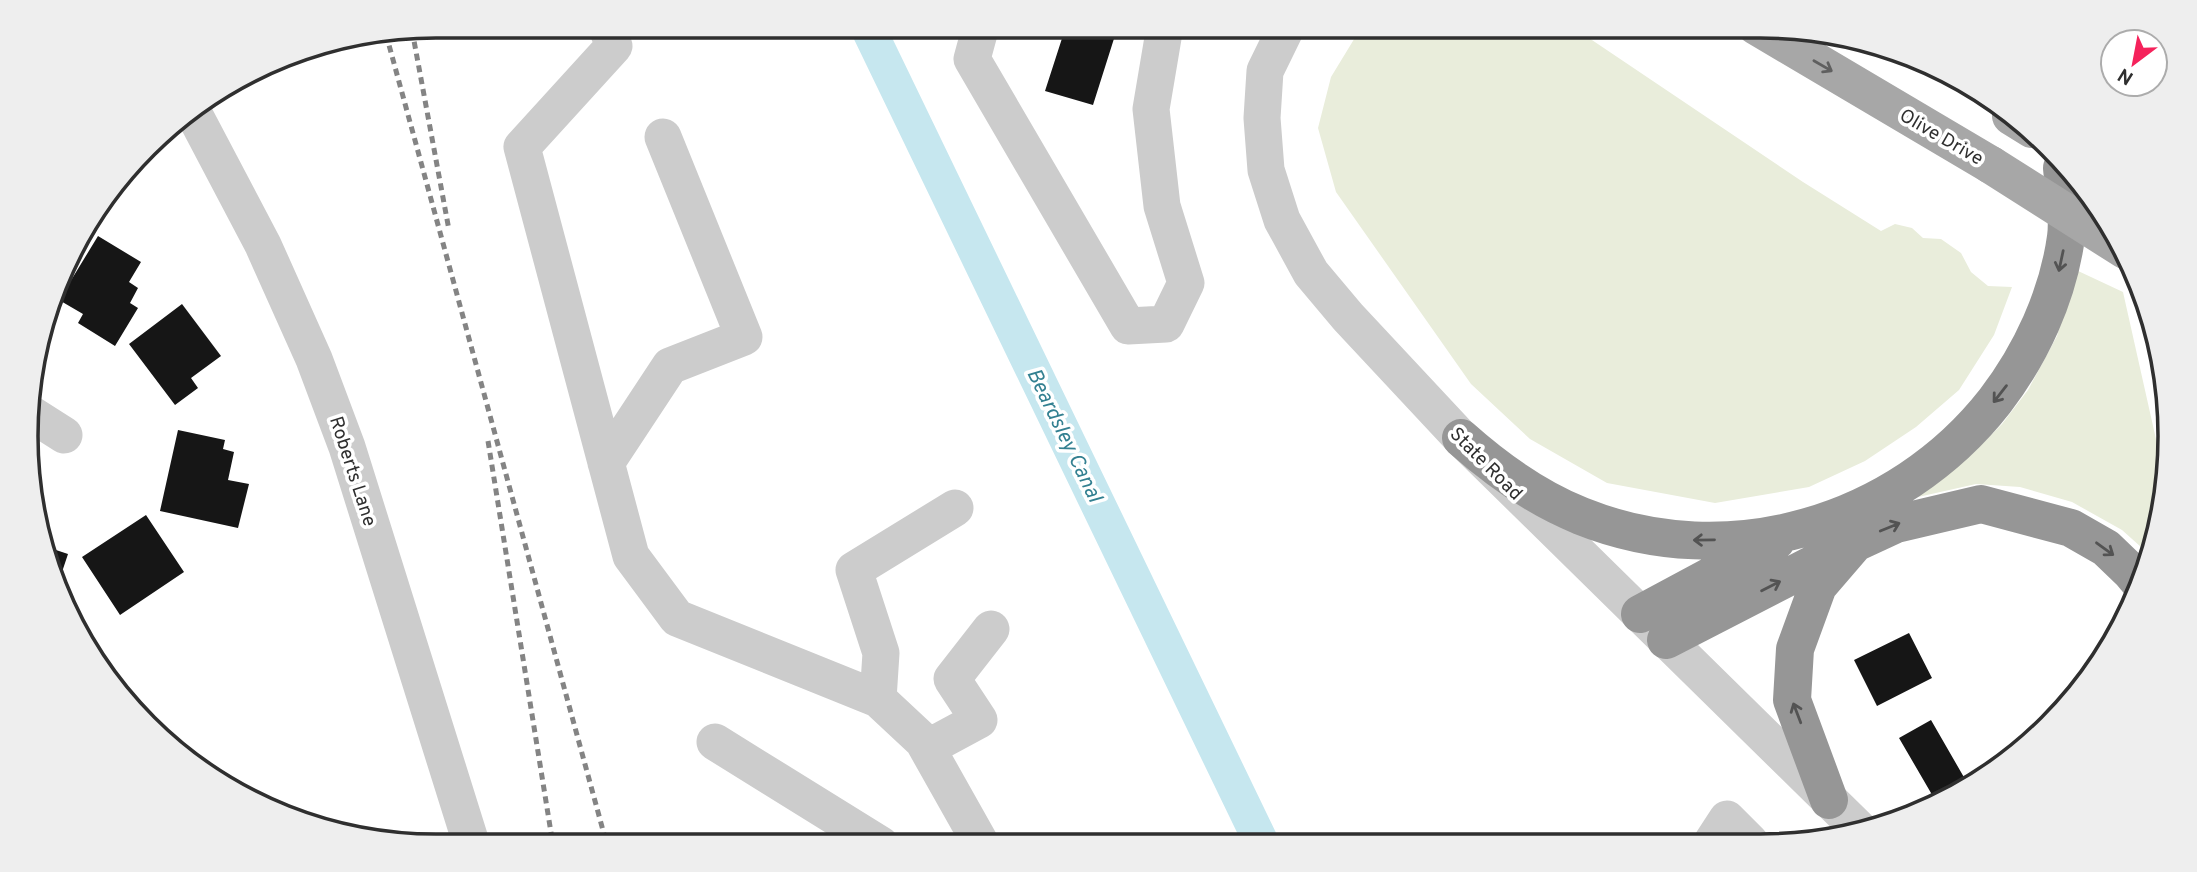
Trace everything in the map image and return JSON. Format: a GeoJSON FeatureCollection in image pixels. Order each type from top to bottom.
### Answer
{"type":"FeatureCollection","features":[{"type":"Feature","properties":{"kind":"highway"},"geometry":{"type":"LineString","coordinates":[[1461,438],[1489,463],[1530,491],[1581,516],[1635,532],[1691,540],[1747,539],[1796,531],[1850,513],[1900,488],[1936,463],[1977,424],[2011,380],[2036,336],[2056,284],[2067,235],[2063,177]]}},
{"type":"Feature","properties":{"kind":"highway"},"geometry":{"type":"LineString","coordinates":[[1653,627],[1896,524],[1981,503],[2071,528],[2106,548],[2133,574]]}},
{"type":"Feature","properties":{"kind":"highway"},"geometry":{"type":"LineString","coordinates":[[1653,627],[1796,531]]}},
{"type":"Feature","properties":{"kind":"highway"},"geometry":{"type":"LineString","coordinates":[[1829,800],[1792,700],[1795,649],[1818,586],[1855,543]]}},
{"type":"Feature","properties":{"kind":"main road","name":"Olive Drive"},"geometry":{"type":"LineString","coordinates":[[1775,39],[1991,165],[2105,237]]}},
{"type":"Feature","properties":{"kind":"street"},"geometry":{"type":"LineString","coordinates":[[611,38],[614,46],[522,147],[631,556],[677,618],[878,699],[923,741],[975,834]]}},
{"type":"Feature","properties":{"kind":"street"},"geometry":{"type":"LineString","coordinates":[[978,38],[972,58],[1128,326],[1166,324],[1186,283],[1162,206],[1151,109],[1163,38]]}},
{"type":"Feature","properties":{"kind":"street","name":"State Road"},"geometry":{"type":"LineString","coordinates":[[1281,38],[1265,71],[1262,118],[1266,170],[1282,220],[1311,273],[1348,317],[1461,438],[1853,823]]}},
{"type":"Feature","properties":{"kind":"street","name":"Roberts Lane"},"geometry":{"type":"LineString","coordinates":[[197,119],[263,245],[314,359],[333,409],[347,446],[468,834]]}},
{"type":"Feature","properties":{"kind":"street"},"geometry":{"type":"LineString","coordinates":[[606,463],[670,366],[744,337],[663,137]]}},
{"type":"Feature","properties":{"kind":"street"},"geometry":{"type":"LineString","coordinates":[[39,419],[64,435]]}},
{"type":"Feature","properties":{"kind":"street"},"geometry":{"type":"LineString","coordinates":[[878,699],[881,653],[854,570],[955,508]]}},
{"type":"Feature","properties":{"kind":"street"},"geometry":{"type":"LineString","coordinates":[[927,748],[979,720],[952,679],[991,629]]}},
{"type":"Feature","properties":{"kind":"street"},"geometry":{"type":"LineString","coordinates":[[715,742],[863,834]]}},
{"type":"Feature","properties":{"kind":"street"},"geometry":{"type":"LineString","coordinates":[[1717,834],[1727,820],[1741,834]]}},
{"type":"Feature","properties":{"kind":"green space"},"geometry":{"type":"Polygon","coordinates":[[[1355,38],[1589,38],[1803,182],[1881,231],[1895,224],[1912,228],[1923,238],[1941,239],[1961,253],[1971,272],[1988,286],[2012,287],[1994,335],[1959,390],[1916,427],[1865,461],[1809,487],[1715,503],[1607,483],[1530,439],[1471,384],[1336,192],[1318,128],[1331,77],[1355,38]]]}},
{"type":"Feature","properties":{"kind":"green space"},"geometry":{"type":"Polygon","coordinates":[[[2076,270],[2123,292],[2158,448],[2151,514],[2142,548],[2122,530],[2072,502],[2020,487],[1976,484],[1918,497],[1916,491],[1971,455],[2002,424],[2028,390],[2057,336],[2076,270]]]}},
{"type":"Feature","properties":{"kind":"building"},"geometry":{"type":"Polygon","coordinates":[[[1062,38],[1114,38],[1093,105],[1045,91],[1062,38]]]}},
{"type":"Feature","properties":{"kind":"building"},"geometry":{"type":"Polygon","coordinates":[[[98,236],[141,262],[129,282],[138,288],[130,303],[138,308],[115,346],[78,323],[83,314],[62,302],[70,283],[98,236]]]}},
{"type":"Feature","properties":{"kind":"building"},"geometry":{"type":"Polygon","coordinates":[[[182,304],[221,356],[191,378],[198,388],[175,405],[129,344],[182,304]]]}},
{"type":"Feature","properties":{"kind":"building"},"geometry":{"type":"Polygon","coordinates":[[[178,430],[225,440],[223,449],[234,452],[228,480],[249,484],[238,528],[160,511],[178,430]]]}},
{"type":"Feature","properties":{"kind":"building"},"geometry":{"type":"Polygon","coordinates":[[[146,515],[184,572],[120,615],[82,557],[146,515]]]}},
{"type":"Feature","properties":{"kind":"building"},"geometry":{"type":"Polygon","coordinates":[[[55,550],[68,554],[62,571],[55,550]]]}},
{"type":"Feature","properties":{"kind":"building"},"geometry":{"type":"Polygon","coordinates":[[[1909,633],[1932,678],[1877,706],[1854,660],[1909,633]]]}},
{"type":"Feature","properties":{"kind":"building"},"geometry":{"type":"Polygon","coordinates":[[[1931,720],[1964,778],[1932,795],[1899,738],[1931,720]]]}},
{"type":"Feature","properties":{"kind":"waterway","name":"Beardsley Canal"},"geometry":{"type":"LineString","coordinates":[[873,38],[1257,834]]}},
{"type":"Feature","properties":{"kind":"railway"},"geometry":{"type":"LineString","coordinates":[[414,39],[449,230]]}},
{"type":"Feature","properties":{"kind":"railway"},"geometry":{"type":"LineString","coordinates":[[388,42],[604,834]]}},
{"type":"Feature","properties":{"kind":"railway"},"geometry":{"type":"LineString","coordinates":[[488,441],[551,834]]}}]}
